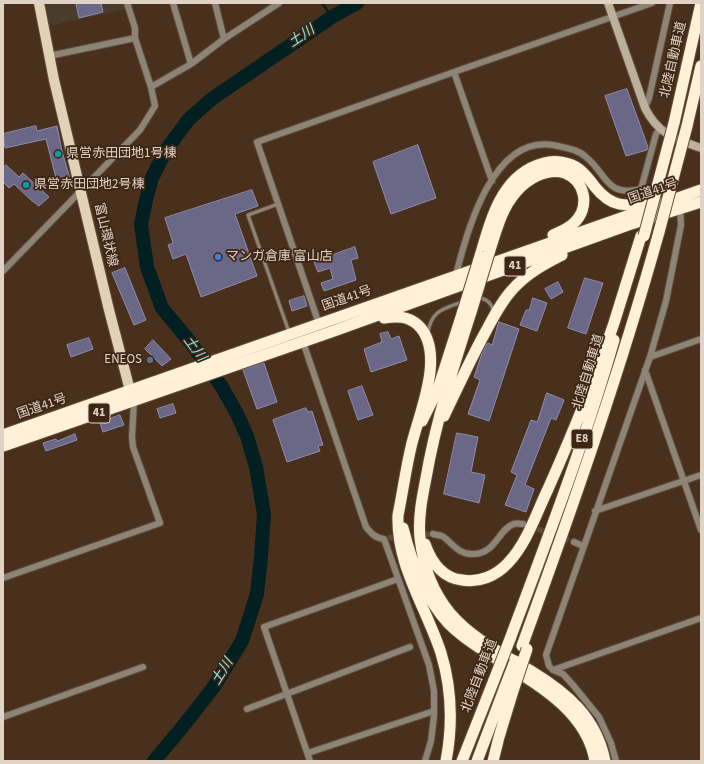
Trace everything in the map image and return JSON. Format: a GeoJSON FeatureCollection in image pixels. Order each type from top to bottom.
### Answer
{"type":"FeatureCollection","features":[{"type":"Feature","properties":{"kind":"highway","name":"北陸自動車道"},"geometry":{"type":"LineString","coordinates":[[462,761],[510,639],[589,421],[609,357],[642,236],[651,211],[674,123],[701,3]]}},
{"type":"Feature","properties":{"kind":"highway","name":"北陸自動車道"},"geometry":{"type":"LineString","coordinates":[[477,761],[509,689],[622,360],[659,232],[701,66]]}},
{"type":"Feature","properties":{"kind":"highway"},"geometry":{"type":"LineString","coordinates":[[605,761],[603,749],[598,736],[582,712],[572,701],[544,679],[478,638],[455,618],[441,601],[426,569],[422,553],[419,526],[421,506],[432,446],[449,381],[484,255],[494,211],[504,192],[517,177],[524,172],[539,164],[555,161],[571,164],[584,173],[605,198],[617,204],[642,204],[679,198]]}},
{"type":"Feature","properties":{"kind":"highway"},"geometry":{"type":"LineString","coordinates":[[456,275],[568,228],[583,211],[584,204],[582,192],[577,182],[565,173],[558,172],[539,175],[522,185],[515,192],[503,213],[484,255]]}},
{"type":"Feature","properties":{"kind":"highway","name":"国道41号"},"geometry":{"type":"LineString","coordinates":[[239,358],[290,334],[701,190]]}},
{"type":"Feature","properties":{"kind":"highway","name":"国道41号"},"geometry":{"type":"LineString","coordinates":[[3,435],[130,390],[193,374],[239,358],[303,342],[628,225],[701,202]]}},
{"type":"Feature","properties":{"kind":"highway"},"geometry":{"type":"LineString","coordinates":[[432,446],[442,421],[491,321],[501,304],[513,289],[534,270],[554,259],[628,225]]}},
{"type":"Feature","properties":{"kind":"highway"},"geometry":{"type":"LineString","coordinates":[[421,506],[422,532],[428,554],[437,566],[448,576],[458,580],[478,580],[489,577],[508,564],[517,553],[526,536],[558,466],[579,415],[614,323],[642,236]]}},
{"type":"Feature","properties":{"kind":"highway"},"geometry":{"type":"LineString","coordinates":[[412,443],[438,389],[468,310]]}},
{"type":"Feature","properties":{"kind":"highway"},"geometry":{"type":"LineString","coordinates":[[331,332],[377,319],[396,316],[406,317],[414,322],[422,329],[427,338],[430,355],[429,378],[412,443],[400,504],[398,526],[403,558],[440,652],[450,689],[451,728],[446,761]]}},
{"type":"Feature","properties":{"kind":"highway","name":"国道41号"},"geometry":{"type":"LineString","coordinates":[[3,446],[134,401],[193,374]]}},
{"type":"Feature","properties":{"kind":"highway"},"geometry":{"type":"LineString","coordinates":[[400,504],[403,530],[423,585],[438,611],[461,635],[541,688],[569,711],[585,732],[591,744],[595,761]]}},
{"type":"Feature","properties":{"kind":"highway"},"geometry":{"type":"LineString","coordinates":[[493,761],[509,689]]}},
{"type":"Feature","properties":{"kind":"main road","name":"富山環状線"},"geometry":{"type":"LineString","coordinates":[[39,3],[49,56],[109,310],[134,401]]}},
{"type":"Feature","properties":{"kind":"street"},"geometry":{"type":"LineString","coordinates":[[3,271],[140,130],[155,106],[151,87],[135,38],[135,28],[127,3]]}},
{"type":"Feature","properties":{"kind":"street"},"geometry":{"type":"LineString","coordinates":[[173,3],[190,64]]}},
{"type":"Feature","properties":{"kind":"street"},"geometry":{"type":"LineString","coordinates":[[215,3],[224,39]]}},
{"type":"Feature","properties":{"kind":"street"},"geometry":{"type":"LineString","coordinates":[[151,87],[190,64],[224,39],[279,3]]}},
{"type":"Feature","properties":{"kind":"street"},"geometry":{"type":"LineString","coordinates":[[608,3],[649,117],[660,129],[674,138],[701,148]]}},
{"type":"Feature","properties":{"kind":"street"},"geometry":{"type":"LineString","coordinates":[[319,324],[257,142],[652,3]]}},
{"type":"Feature","properties":{"kind":"street"},"geometry":{"type":"LineString","coordinates":[[645,108],[649,98],[670,3]]}},
{"type":"Feature","properties":{"kind":"street"},"geometry":{"type":"LineString","coordinates":[[49,56],[135,38]]}},
{"type":"Feature","properties":{"kind":"street"},"geometry":{"type":"LineString","coordinates":[[454,72],[492,181]]}},
{"type":"Feature","properties":{"kind":"street"},"geometry":{"type":"LineString","coordinates":[[456,275],[470,225],[483,194],[500,167],[509,158],[518,152],[542,143],[563,147],[577,151],[586,156],[608,184],[617,190],[630,191],[641,189],[656,134],[660,129]]}},
{"type":"Feature","properties":{"kind":"street"},"geometry":{"type":"LineString","coordinates":[[616,761],[611,743],[599,718],[563,674],[553,670],[549,666],[546,655],[650,357],[666,301],[680,225],[679,198]]}},
{"type":"Feature","properties":{"kind":"street"},"geometry":{"type":"LineString","coordinates":[[650,357],[701,339]]}},
{"type":"Feature","properties":{"kind":"street"},"geometry":{"type":"LineString","coordinates":[[303,342],[366,527],[372,535],[380,538],[386,538],[398,579],[429,665],[434,691],[434,711],[431,741],[425,761]]}},
{"type":"Feature","properties":{"kind":"street"},"geometry":{"type":"LineString","coordinates":[[646,370],[701,530]]}},
{"type":"Feature","properties":{"kind":"street"},"geometry":{"type":"LineString","coordinates":[[3,578],[160,523],[133,447],[132,437],[134,401]]}},
{"type":"Feature","properties":{"kind":"street"},"geometry":{"type":"LineString","coordinates":[[595,511],[701,474]]}},
{"type":"Feature","properties":{"kind":"street"},"geometry":{"type":"LineString","coordinates":[[433,534],[442,537],[462,552],[473,554],[484,552],[493,545],[507,528],[513,524],[523,524]]}},
{"type":"Feature","properties":{"kind":"street"},"geometry":{"type":"LineString","coordinates":[[574,542],[583,546]]}},
{"type":"Feature","properties":{"kind":"street"},"geometry":{"type":"LineString","coordinates":[[310,761],[264,627],[398,579]]}},
{"type":"Feature","properties":{"kind":"street"},"geometry":{"type":"LineString","coordinates":[[553,670],[701,618]]}},
{"type":"Feature","properties":{"kind":"street"},"geometry":{"type":"LineString","coordinates":[[247,709],[410,647]]}},
{"type":"Feature","properties":{"kind":"street"},"geometry":{"type":"LineString","coordinates":[[3,717],[143,667]]}},
{"type":"Feature","properties":{"kind":"street"},"geometry":{"type":"LineString","coordinates":[[308,754],[434,711]]}},
{"type":"Feature","properties":{"kind":"lane"},"geometry":{"type":"LineString","coordinates":[[278,204],[248,215],[290,334]]}},
{"type":"Feature","properties":{"kind":"lane"},"geometry":{"type":"LineString","coordinates":[[427,338],[429,325],[434,315],[473,298],[484,298],[490,303],[493,312],[491,321]]}},
{"type":"Feature","properties":{"kind":"shaded area"},"geometry":{"type":"Polygon","coordinates":[[[46,3],[124,3],[126,9],[49,26],[46,3]]]}},
{"type":"Feature","properties":{"kind":"building"},"geometry":{"type":"Polygon","coordinates":[[[101,3],[103,12],[79,18],[76,4],[101,3]]]}},
{"type":"Feature","properties":{"kind":"building"},"geometry":{"type":"Polygon","coordinates":[[[627,89],[648,147],[647,150],[626,156],[605,96],[627,89]]]}},
{"type":"Feature","properties":{"kind":"building"},"geometry":{"type":"Polygon","coordinates":[[[36,126],[37,131],[57,126],[70,179],[57,182],[46,139],[5,148],[3,134],[36,126]]]}},
{"type":"Feature","properties":{"kind":"building"},"geometry":{"type":"Polygon","coordinates":[[[418,145],[436,198],[391,214],[373,162],[418,145]]]}},
{"type":"Feature","properties":{"kind":"building","name":"県営赤田団地2号棟"},"geometry":{"type":"Polygon","coordinates":[[[6,165],[19,177],[23,173],[49,197],[39,206],[14,184],[9,188],[3,182],[3,168],[6,165]]]}},
{"type":"Feature","properties":{"kind":"building","name":"マンガ倉庫 富山店"},"geometry":{"type":"Polygon","coordinates":[[[252,190],[258,206],[235,214],[257,276],[201,297],[186,254],[173,259],[168,245],[173,243],[165,218],[252,190]]]}},
{"type":"Feature","properties":{"kind":"building"},"geometry":{"type":"Polygon","coordinates":[[[355,247],[358,258],[351,260],[356,280],[324,291],[321,283],[333,279],[330,268],[318,272],[314,262],[355,247]]]}},
{"type":"Feature","properties":{"kind":"building"},"geometry":{"type":"Polygon","coordinates":[[[125,268],[146,320],[134,325],[112,273],[125,268]]]}},
{"type":"Feature","properties":{"kind":"building"},"geometry":{"type":"Polygon","coordinates":[[[585,278],[603,283],[586,334],[568,328],[585,278]]]}},
{"type":"Feature","properties":{"kind":"building"},"geometry":{"type":"Polygon","coordinates":[[[558,282],[563,292],[551,299],[545,289],[558,282]]]}},
{"type":"Feature","properties":{"kind":"building"},"geometry":{"type":"Polygon","coordinates":[[[304,296],[307,306],[292,311],[289,301],[304,296]]]}},
{"type":"Feature","properties":{"kind":"building"},"geometry":{"type":"Polygon","coordinates":[[[533,298],[547,303],[537,331],[520,325],[526,310],[529,310],[533,298]]]}},
{"type":"Feature","properties":{"kind":"building"},"geometry":{"type":"Polygon","coordinates":[[[499,322],[519,329],[489,421],[468,414],[480,380],[474,377],[482,353],[488,343],[492,345],[499,322]]]}},
{"type":"Feature","properties":{"kind":"building"},"geometry":{"type":"Polygon","coordinates":[[[388,332],[391,339],[399,336],[407,360],[371,372],[364,349],[382,342],[380,334],[388,332]]]}},
{"type":"Feature","properties":{"kind":"building"},"geometry":{"type":"Polygon","coordinates":[[[89,338],[93,349],[71,357],[67,345],[89,338]]]}},
{"type":"Feature","properties":{"kind":"building"},"geometry":{"type":"Polygon","coordinates":[[[153,340],[171,359],[162,366],[145,349],[153,340]]]}},
{"type":"Feature","properties":{"kind":"building"},"geometry":{"type":"Polygon","coordinates":[[[264,363],[277,402],[257,409],[243,370],[264,363]]]}},
{"type":"Feature","properties":{"kind":"building"},"geometry":{"type":"Polygon","coordinates":[[[362,386],[373,415],[358,420],[348,391],[362,386]]]}},
{"type":"Feature","properties":{"kind":"building"},"geometry":{"type":"Polygon","coordinates":[[[547,393],[564,400],[556,420],[551,418],[525,485],[534,489],[526,512],[505,505],[517,475],[511,472],[531,420],[537,422],[547,393]]]}},
{"type":"Feature","properties":{"kind":"building"},"geometry":{"type":"Polygon","coordinates":[[[173,404],[176,413],[160,418],[157,409],[173,404]]]}},
{"type":"Feature","properties":{"kind":"building"},"geometry":{"type":"Polygon","coordinates":[[[306,408],[308,412],[312,411],[323,445],[318,446],[320,451],[287,462],[273,420],[306,408]]]}},
{"type":"Feature","properties":{"kind":"building"},"geometry":{"type":"Polygon","coordinates":[[[120,415],[124,425],[103,432],[100,423],[120,415]]]}},
{"type":"Feature","properties":{"kind":"building"},"geometry":{"type":"Polygon","coordinates":[[[457,433],[478,437],[471,472],[485,475],[479,503],[444,494],[457,433]]]}},
{"type":"Feature","properties":{"kind":"building"},"geometry":{"type":"Polygon","coordinates":[[[75,434],[77,440],[46,451],[43,443],[56,439],[57,441],[75,434]]]}},
{"type":"Feature","properties":{"kind":"waterway"},"geometry":{"type":"LineString","coordinates":[[322,3],[332,17]]}},
{"type":"Feature","properties":{"kind":"waterway","name":"土川"},"geometry":{"type":"LineString","coordinates":[[154,761],[213,688],[242,641],[257,594],[264,514],[256,467],[247,436],[237,414],[222,387],[191,343],[162,308],[147,267],[141,224],[146,200],[152,178],[166,150],[189,119],[213,98],[332,17],[357,3]]}},
{"type":"Feature","properties":{"kind":"tunnel"},"geometry":{"type":"LineString","coordinates":[[529,526],[574,542]]}},
{"type":"Feature","properties":{"kind":"tunnel"},"geometry":{"type":"LineString","coordinates":[[388,538],[433,534]]}},
{"type":"Feature","properties":{"kind":"place","name":"県営赤田団地1号棟"},"geometry":{"type":"Point","coordinates":[58,154]}},
{"type":"Feature","properties":{"kind":"place","name":"県営赤田団地2号棟"},"geometry":{"type":"Point","coordinates":[26,185]}},
{"type":"Feature","properties":{"kind":"place","name":"マンガ倉庫 富山店"},"geometry":{"type":"Point","coordinates":[218,257]}},
{"type":"Feature","properties":{"kind":"place","name":"ENEOS"},"geometry":{"type":"Point","coordinates":[150,360]}}]}
